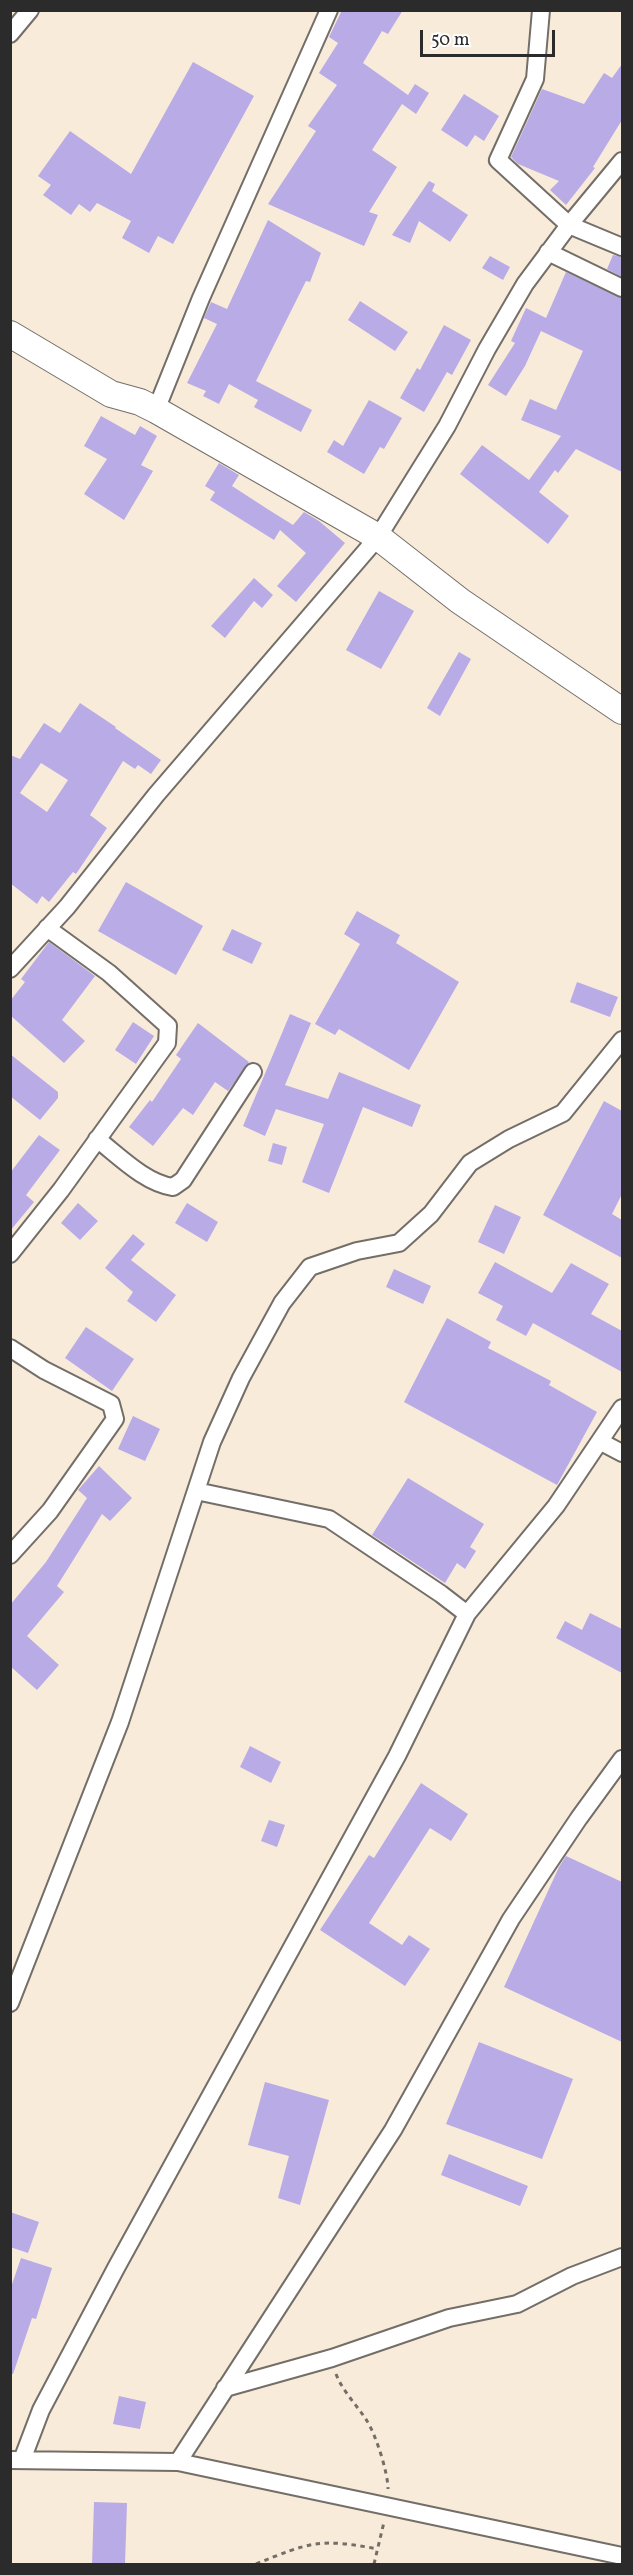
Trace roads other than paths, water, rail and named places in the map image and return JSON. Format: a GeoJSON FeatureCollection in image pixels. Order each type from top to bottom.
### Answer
{"type":"FeatureCollection","features":[{"type":"Feature","properties":{"kind":"main road"},"geometry":{"type":"LineString","coordinates":[[10,318],[119,382],[148,406],[378,537],[460,601],[622,711]]}},
{"type":"Feature","properties":{"kind":"main road"},"geometry":{"type":"LineString","coordinates":[[10,334],[111,394],[148,406]]}},
{"type":"Feature","properties":{"kind":"street"},"geometry":{"type":"LineString","coordinates":[[10,34],[30,10]]}},
{"type":"Feature","properties":{"kind":"street"},"geometry":{"type":"LineString","coordinates":[[148,406],[201,298],[329,10]]}},
{"type":"Feature","properties":{"kind":"street"},"geometry":{"type":"LineString","coordinates":[[541,10],[535,79],[502,145],[498,160],[569,225],[622,247]]}},
{"type":"Feature","properties":{"kind":"street"},"geometry":{"type":"LineString","coordinates":[[10,969],[67,907],[156,795],[378,537],[447,426],[487,349],[525,284],[569,225],[622,161]]}},
{"type":"Feature","properties":{"kind":"street"},"geometry":{"type":"LineString","coordinates":[[548,252],[622,288]]}},
{"type":"Feature","properties":{"kind":"street"},"geometry":{"type":"LineString","coordinates":[[10,1254],[168,1043],[168,1026],[109,973],[47,928]]}},
{"type":"Feature","properties":{"kind":"street"},"geometry":{"type":"LineString","coordinates":[[10,2003],[120,1722],[212,1442],[241,1378],[282,1303],[310,1267],[357,1251],[399,1243],[431,1214],[470,1162],[509,1139],[563,1113],[622,1040]]}},
{"type":"Feature","properties":{"kind":"street"},"geometry":{"type":"LineString","coordinates":[[97,1139],[162,1185],[173,1187],[183,1180],[253,1072]]}},
{"type":"Feature","properties":{"kind":"street"},"geometry":{"type":"LineString","coordinates":[[10,1348],[44,1370],[111,1404],[115,1419],[50,1511],[10,1555]]}},
{"type":"Feature","properties":{"kind":"street"},"geometry":{"type":"LineString","coordinates":[[622,1408],[556,1506],[467,1614],[397,1756],[116,2268],[16,2460],[178,2462],[622,2556]]}},
{"type":"Feature","properties":{"kind":"street"},"geometry":{"type":"LineString","coordinates":[[601,1442],[622,1453]]}},
{"type":"Feature","properties":{"kind":"street"},"geometry":{"type":"LineString","coordinates":[[196,1491],[329,1519],[467,1614]]}},
{"type":"Feature","properties":{"kind":"street"},"geometry":{"type":"LineString","coordinates":[[178,2462],[393,2130],[511,1919],[622,1759]]}},
{"type":"Feature","properties":{"kind":"street"},"geometry":{"type":"LineString","coordinates":[[225,2388],[332,2358],[449,2318],[517,2304],[572,2276],[622,2257]]}}]}
